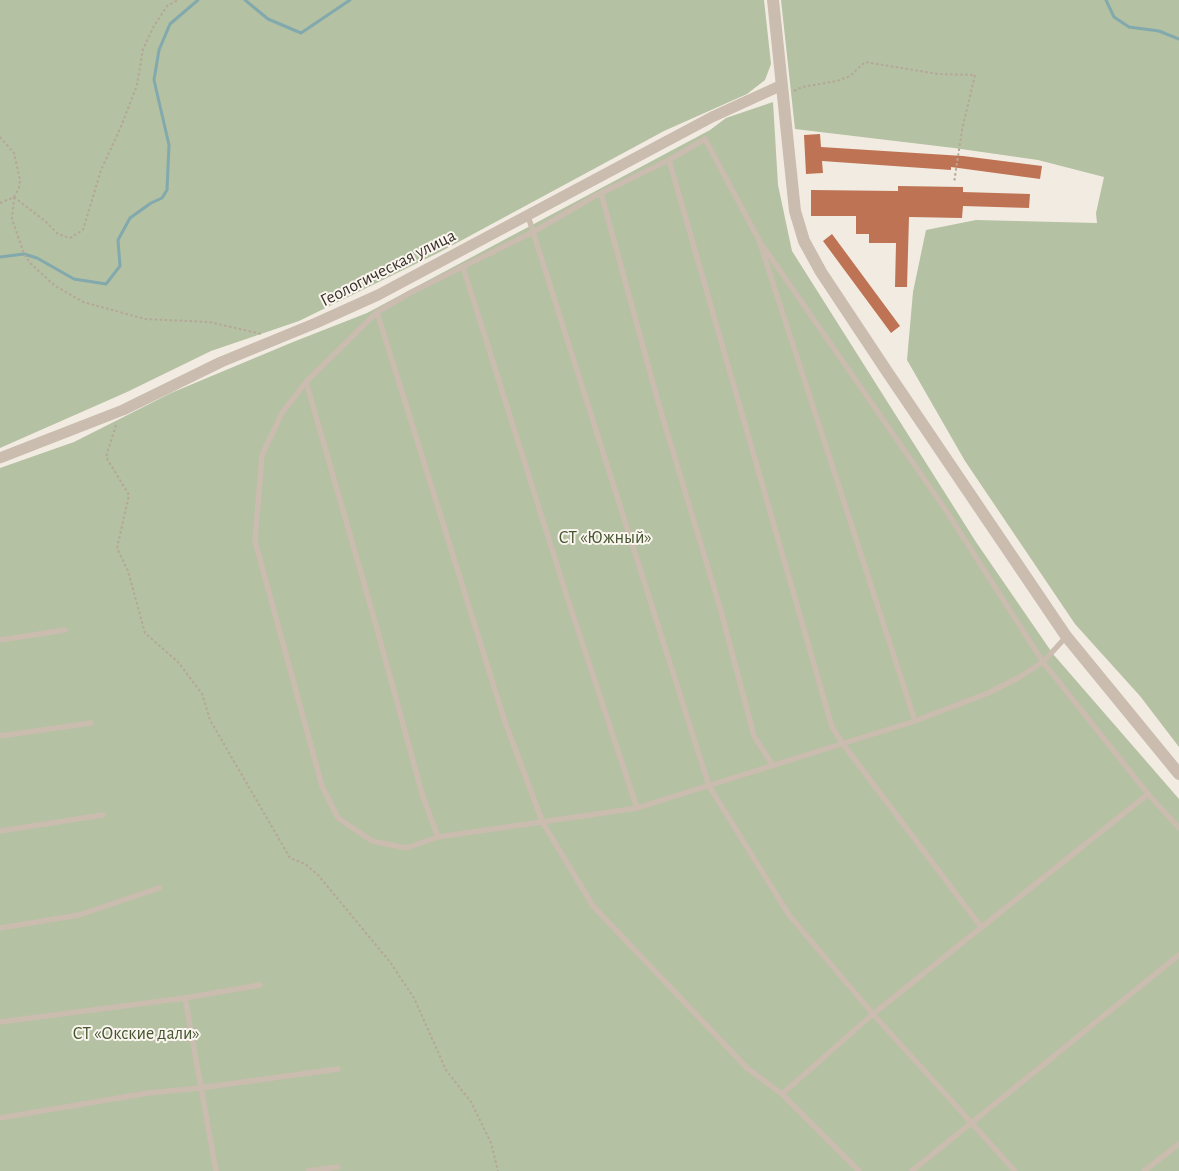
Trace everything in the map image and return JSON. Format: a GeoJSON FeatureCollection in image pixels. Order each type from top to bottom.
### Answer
{"type":"FeatureCollection","features":[{"type":"Feature","properties":{"kind":"street"},"geometry":{"type":"LineString","coordinates":[[773,0],[795,212],[804,241],[821,272],[852,319],[1066,636],[1179,774]]}},
{"type":"Feature","properties":{"kind":"street","name":"Геологическая улица"},"geometry":{"type":"LineString","coordinates":[[0,458],[123,410],[221,362],[282,338],[378,295],[712,117],[782,90]]}},
{"type":"Feature","properties":{"kind":"lane"},"geometry":{"type":"LineString","coordinates":[[1066,636],[1043,662],[1018,678],[988,693],[915,721],[637,808],[438,837],[406,848],[372,841],[338,818],[322,786],[255,541],[262,455],[282,413],[306,382],[377,312],[410,293],[533,232],[601,193],[669,160],[705,139],[759,240],[947,512],[1043,662],[1148,794],[1179,828]]}},
{"type":"Feature","properties":{"kind":"lane"},"geometry":{"type":"LineString","coordinates":[[669,160],[832,727],[982,927]]}},
{"type":"Feature","properties":{"kind":"lane"},"geometry":{"type":"LineString","coordinates":[[601,193],[659,405],[721,611],[754,736],[773,766]]}},
{"type":"Feature","properties":{"kind":"lane"},"geometry":{"type":"LineString","coordinates":[[528,216],[709,786],[789,915],[873,1014],[1014,1171]]}},
{"type":"Feature","properties":{"kind":"lane"},"geometry":{"type":"LineString","coordinates":[[759,240],[915,721]]}},
{"type":"Feature","properties":{"kind":"lane"},"geometry":{"type":"LineString","coordinates":[[463,268],[637,808]]}},
{"type":"Feature","properties":{"kind":"lane"},"geometry":{"type":"LineString","coordinates":[[377,312],[505,722],[543,823],[593,906],[747,1068],[782,1094],[859,1171]]}},
{"type":"Feature","properties":{"kind":"lane"},"geometry":{"type":"LineString","coordinates":[[306,382],[423,797],[438,837]]}},
{"type":"Feature","properties":{"kind":"lane"},"geometry":{"type":"LineString","coordinates":[[0,640],[65,630]]}},
{"type":"Feature","properties":{"kind":"lane"},"geometry":{"type":"LineString","coordinates":[[0,736],[91,723]]}},
{"type":"Feature","properties":{"kind":"lane"},"geometry":{"type":"LineString","coordinates":[[782,1094],[873,1014],[1148,794]]}},
{"type":"Feature","properties":{"kind":"lane"},"geometry":{"type":"LineString","coordinates":[[0,832],[103,815]]}},
{"type":"Feature","properties":{"kind":"lane"},"geometry":{"type":"LineString","coordinates":[[0,928],[79,915],[158,888]]}},
{"type":"Feature","properties":{"kind":"lane"},"geometry":{"type":"LineString","coordinates":[[912,1171],[1179,955]]}},
{"type":"Feature","properties":{"kind":"lane"},"geometry":{"type":"LineString","coordinates":[[0,1022],[185,998],[260,985]]}},
{"type":"Feature","properties":{"kind":"lane"},"geometry":{"type":"LineString","coordinates":[[185,998],[216,1171]]}},
{"type":"Feature","properties":{"kind":"lane"},"geometry":{"type":"LineString","coordinates":[[0,1118],[148,1093],[338,1070]]}},
{"type":"Feature","properties":{"kind":"lane"},"geometry":{"type":"LineString","coordinates":[[1144,1171],[1179,1144]]}},
{"type":"Feature","properties":{"kind":"lane"},"geometry":{"type":"LineString","coordinates":[[308,1171],[338,1167]]}},
{"type":"Feature","properties":{"kind":"path"},"geometry":{"type":"LineString","coordinates":[[14,198],[58,234],[70,238],[82,230],[100,170],[120,129],[137,85],[143,49],[154,26],[168,6],[178,0]]}},
{"type":"Feature","properties":{"kind":"path"},"geometry":{"type":"LineString","coordinates":[[782,90],[838,81],[850,76],[865,62],[938,74],[975,75],[962,130],[954,183]]}},
{"type":"Feature","properties":{"kind":"path"},"geometry":{"type":"LineString","coordinates":[[0,137],[14,153],[18,167],[19,188],[14,198],[12,218],[24,254],[30,263],[54,285],[83,302],[145,319],[209,322],[282,338]]}},
{"type":"Feature","properties":{"kind":"path"},"geometry":{"type":"LineString","coordinates":[[0,203],[14,198]]}},
{"type":"Feature","properties":{"kind":"path"},"geometry":{"type":"LineString","coordinates":[[123,410],[114,428],[106,457],[129,495],[117,548],[128,572],[145,633],[178,662],[202,694],[210,720],[290,858],[305,864],[318,875],[390,962],[414,998],[446,1070],[471,1102],[479,1118],[491,1143],[498,1171]]}},
{"type":"Feature","properties":{"kind":"green space"},"geometry":{"type":"Polygon","coordinates":[[[0,0],[764,0],[771,64],[765,80],[747,94],[664,131],[440,252],[299,321],[211,351],[127,392],[0,448],[0,0]]]}},
{"type":"Feature","properties":{"kind":"green space"},"geometry":{"type":"Polygon","coordinates":[[[781,0],[1179,0],[1179,747],[1140,696],[1075,624],[965,461],[907,360],[913,292],[926,230],[976,220],[1097,223],[1096,213],[1104,177],[1038,160],[795,129],[781,0]]]}},
{"type":"Feature","properties":{"kind":"green space","name":"СТ «Южный»"},"geometry":{"type":"Polygon","coordinates":[[[773,102],[778,185],[792,251],[976,542],[1053,654],[1179,799],[1179,1171],[0,1171],[0,468],[74,442],[171,393],[367,313],[710,130],[726,118],[773,102]]]}},
{"type":"Feature","properties":{"kind":"building"},"geometry":{"type":"Polygon","coordinates":[[[820,134],[821,147],[963,156],[1042,166],[1040,179],[951,167],[951,170],[822,161],[823,173],[806,174],[804,135],[820,134]]]}},
{"type":"Feature","properties":{"kind":"building"},"geometry":{"type":"Polygon","coordinates":[[[898,186],[963,187],[963,192],[1030,194],[1029,208],[963,206],[962,218],[909,217],[907,287],[895,287],[896,243],[869,243],[869,234],[856,234],[856,216],[811,216],[811,190],[898,191],[898,186]]]}},
{"type":"Feature","properties":{"kind":"building"},"geometry":{"type":"Polygon","coordinates":[[[832,234],[900,326],[891,333],[823,241],[832,234]]]}},
{"type":"Feature","properties":{"kind":"waterway"},"geometry":{"type":"LineString","coordinates":[[0,257],[24,254],[37,258],[74,279],[106,284],[120,266],[118,240],[130,218],[151,203],[162,198],[167,190],[169,145],[154,80],[159,50],[170,24],[198,0]]}},
{"type":"Feature","properties":{"kind":"waterway"},"geometry":{"type":"LineString","coordinates":[[245,0],[268,19],[301,33],[350,0]]}},
{"type":"Feature","properties":{"kind":"waterway"},"geometry":{"type":"LineString","coordinates":[[1106,0],[1114,17],[1129,27],[1159,31],[1179,39]]}},
{"type":"Feature","properties":{"kind":"park label","name":"СТ «Окские дали»"},"geometry":{"type":"Point","coordinates":[136,1034]}}]}
